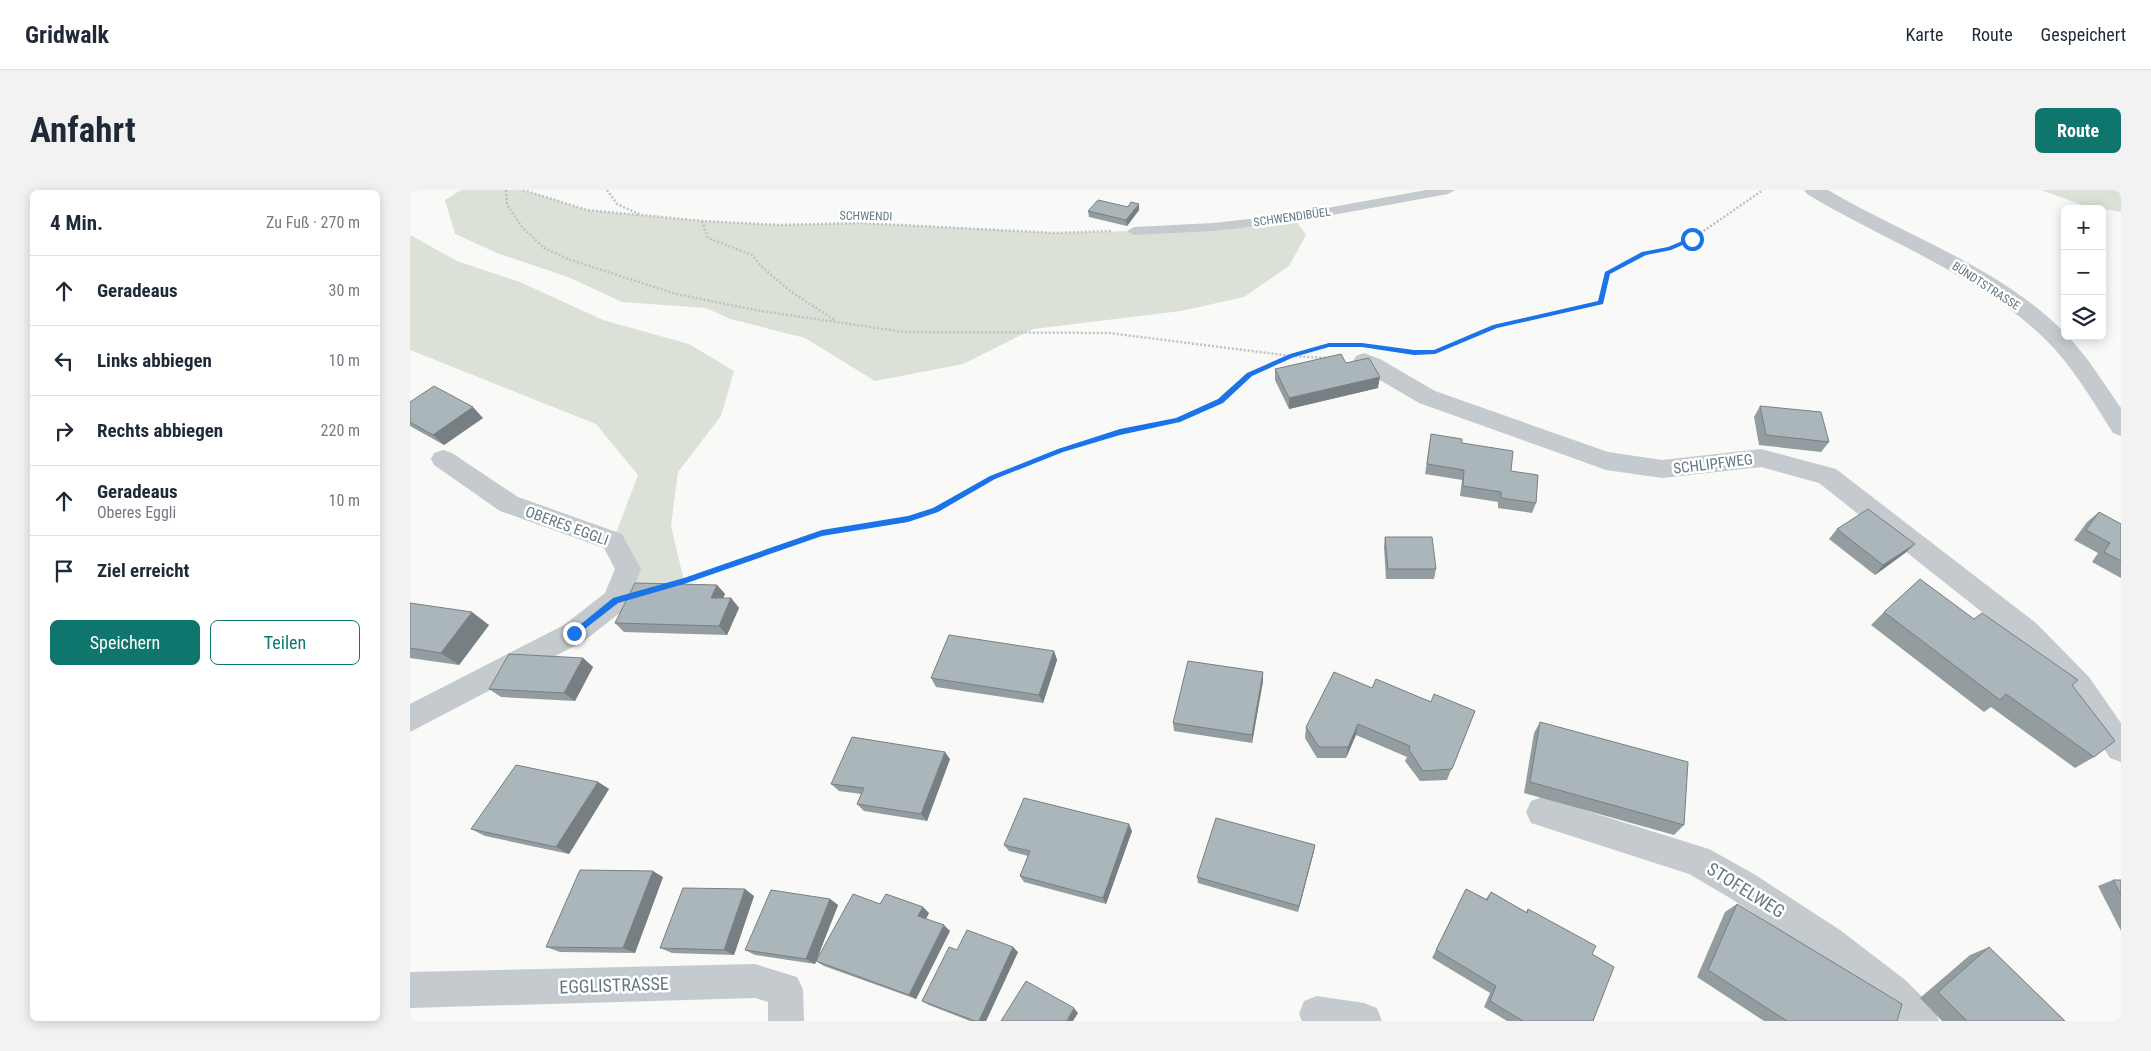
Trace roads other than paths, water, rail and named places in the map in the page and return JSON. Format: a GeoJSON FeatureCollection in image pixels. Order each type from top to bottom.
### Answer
{"type":"FeatureCollection","features":[{"type":"Feature","properties":{"kind":"street","name":"BÜNDTSTRASSE"},"geometry":{"type":"LineString","coordinates":[[1814,190],[1842,208],[1954,265],[2007,298],[2051,332],[2083,370],[2121,426]]}},
{"type":"Feature","properties":{"kind":"street","name":"SCHLIPFWEG"},"geometry":{"type":"LineString","coordinates":[[1355,353],[1428,398],[1606,461],[1662,469],[1761,458],[1827,476],[2026,631],[2079,686],[2121,748]]}},
{"type":"Feature","properties":{"kind":"street","name":"OBERES EGGLI"},"geometry":{"type":"LineString","coordinates":[[410,719],[574,633],[616,600],[628,569],[613,541],[509,504],[443,459]]}},
{"type":"Feature","properties":{"kind":"street","name":"STOFELWEG"},"geometry":{"type":"LineString","coordinates":[[1542,812],[1697,860],[1742,886],[1828,942],[1892,991],[1921,1021]]}},
{"type":"Feature","properties":{"kind":"street","name":"EGGLISTRASSE"},"geometry":{"type":"LineString","coordinates":[[410,990],[756,981],[785,989],[786,1021]]}},
{"type":"Feature","properties":{"kind":"street"},"geometry":{"type":"LineString","coordinates":[[1317,1014],[1364,1021]]}},
{"type":"Feature","properties":{"kind":"lane","name":"SCHWENDIBÜEL"},"geometry":{"type":"LineString","coordinates":[[1134,231],[1213,227],[1294,218],[1448,190]]}}]}
